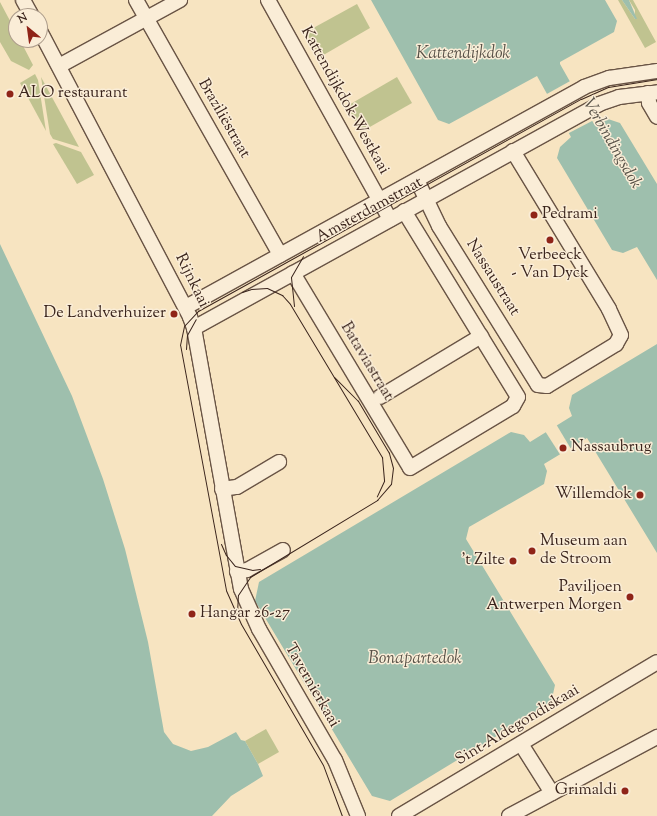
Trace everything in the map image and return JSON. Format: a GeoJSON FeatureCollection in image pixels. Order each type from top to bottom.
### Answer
{"type":"FeatureCollection","features":[{"type":"Feature","properties":{"kind":"street","name":"Braziliëstraat"},"geometry":{"type":"LineString","coordinates":[[136,0],[280,255]]}},
{"type":"Feature","properties":{"kind":"street"},"geometry":{"type":"LineString","coordinates":[[59,66],[180,0]]}},
{"type":"Feature","properties":{"kind":"street","name":"Kattendijkdok-Westkaai"},"geometry":{"type":"LineString","coordinates":[[268,0],[390,219]]}},
{"type":"Feature","properties":{"kind":"street","name":"Rijnkaai"},"geometry":{"type":"LineString","coordinates":[[48,46],[186,307],[194,328],[237,572]]}},
{"type":"Feature","properties":{"kind":"street","name":"Amsterdamstraat"},"geometry":{"type":"LineString","coordinates":[[186,307],[577,91],[610,78],[657,71]]}},
{"type":"Feature","properties":{"kind":"street"},"geometry":{"type":"LineString","coordinates":[[653,93],[649,103],[657,117]]}},
{"type":"Feature","properties":{"kind":"street","name":"Amsterdamstraat"},"geometry":{"type":"LineString","coordinates":[[194,328],[587,110],[619,97],[653,93]]}},
{"type":"Feature","properties":{"kind":"street","name":"Nassaustraat"},"geometry":{"type":"LineString","coordinates":[[416,180],[439,226],[538,385],[547,386],[616,344],[621,335],[613,315],[513,151]]}},
{"type":"Feature","properties":{"kind":"street"},"geometry":{"type":"LineString","coordinates":[[380,397],[481,336],[404,211]]}},
{"type":"Feature","properties":{"kind":"street","name":"Bataviastraat"},"geometry":{"type":"LineString","coordinates":[[293,273],[410,468],[513,406],[518,397],[481,336]]}},
{"type":"Feature","properties":{"kind":"street"},"geometry":{"type":"LineString","coordinates":[[222,489],[236,487],[279,462]]}},
{"type":"Feature","properties":{"kind":"street"},"geometry":{"type":"LineString","coordinates":[[237,572],[256,566],[283,550]]}},
{"type":"Feature","properties":{"kind":"street","name":"Tavernierkaai"},"geometry":{"type":"LineString","coordinates":[[237,572],[240,589],[259,629],[335,760],[358,816]]}},
{"type":"Feature","properties":{"kind":"street","name":"Sint-Aldegondiskaai"},"geometry":{"type":"LineString","coordinates":[[399,816],[656,665]]}},
{"type":"Feature","properties":{"kind":"street"},"geometry":{"type":"LineString","coordinates":[[509,816],[529,812],[552,794],[657,737]]}},
{"type":"Feature","properties":{"kind":"street"},"geometry":{"type":"LineString","coordinates":[[521,744],[552,794]]}},
{"type":"Feature","properties":{"kind":"green space"},"geometry":{"type":"Polygon","coordinates":[[[618,0],[622,0],[635,19],[635,10],[629,0],[633,0],[656,42],[645,48],[618,0]]]}},
{"type":"Feature","properties":{"kind":"green space"},"geometry":{"type":"Polygon","coordinates":[[[0,2],[8,17],[8,48],[24,48],[33,65],[29,70],[11,61],[0,42],[0,2]]]}},
{"type":"Feature","properties":{"kind":"green space"},"geometry":{"type":"Polygon","coordinates":[[[357,4],[370,28],[320,57],[306,32],[357,4]]]}},
{"type":"Feature","properties":{"kind":"green space"},"geometry":{"type":"Polygon","coordinates":[[[35,74],[38,80],[46,131],[20,83],[35,74]]]}},
{"type":"Feature","properties":{"kind":"green space"},"geometry":{"type":"Polygon","coordinates":[[[41,77],[79,147],[53,139],[50,134],[41,77]]]}},
{"type":"Feature","properties":{"kind":"green space"},"geometry":{"type":"Polygon","coordinates":[[[397,77],[412,103],[361,132],[347,106],[397,77]]]}},
{"type":"Feature","properties":{"kind":"green space"},"geometry":{"type":"Polygon","coordinates":[[[56,143],[81,152],[94,175],[77,184],[53,144],[56,143]]]}},
{"type":"Feature","properties":{"kind":"green space"},"geometry":{"type":"Polygon","coordinates":[[[266,729],[279,752],[258,764],[245,741],[266,729]]]}},
{"type":"Feature","properties":{"kind":"water","name":"Kattendijkdok"},"geometry":{"type":"Polygon","coordinates":[[[371,0],[605,0],[617,21],[614,32],[560,62],[560,64],[594,124],[608,119],[620,123],[657,184],[657,280],[637,247],[623,253],[612,250],[557,158],[560,147],[571,137],[537,76],[449,124],[438,120],[371,0]]]}},
{"type":"Feature","properties":{"kind":"water"},"geometry":{"type":"Polygon","coordinates":[[[622,0],[629,0],[637,19],[635,19],[622,0]]]}},
{"type":"Feature","properties":{"kind":"water"},"geometry":{"type":"Polygon","coordinates":[[[0,244],[72,396],[103,479],[125,549],[148,642],[164,732],[173,744],[191,751],[208,747],[236,732],[241,740],[245,741],[263,776],[231,796],[212,816],[0,816],[0,244]]]}},
{"type":"Feature","properties":{"kind":"water","name":"Bonapartedok"},"geometry":{"type":"Polygon","coordinates":[[[657,344],[657,553],[587,438],[544,464],[547,471],[544,484],[469,527],[466,539],[555,685],[551,703],[390,801],[372,796],[255,601],[259,582],[511,432],[524,435],[530,442],[572,416],[569,408],[572,395],[657,344]]]}},
{"type":"Feature","properties":{"kind":"pier"},"geometry":{"type":"Polygon","coordinates":[[[572,80],[594,120],[567,134],[545,95],[572,80]]]}},
{"type":"Feature","properties":{"kind":"pier","name":"Nassaubrug"},"geometry":{"type":"Polygon","coordinates":[[[556,424],[571,449],[561,456],[545,431],[556,424]]]}},
{"type":"Feature","properties":{"kind":"tram line"},"geometry":{"type":"LineString","coordinates":[[342,816],[323,765],[241,624],[226,590],[180,345],[184,326],[198,311],[581,99],[608,87],[657,79]]}},
{"type":"Feature","properties":{"kind":"tram line"},"geometry":{"type":"LineString","coordinates":[[294,306],[291,277],[303,256]]}},
{"type":"Feature","properties":{"kind":"tram line"},"geometry":{"type":"LineString","coordinates":[[242,292],[251,289],[267,288],[282,295],[290,304],[382,457],[384,481],[377,496]]}},
{"type":"Feature","properties":{"kind":"tram line"},"geometry":{"type":"LineString","coordinates":[[186,349],[187,335],[196,319]]}},
{"type":"Feature","properties":{"kind":"tram line"},"geometry":{"type":"LineString","coordinates":[[237,613],[238,595],[250,577],[377,500],[391,484],[393,468],[389,453],[358,401],[334,377]]}},
{"type":"Feature","properties":{"kind":"tram line"},"geometry":{"type":"LineString","coordinates":[[221,544],[226,555],[235,566],[252,570],[260,569]]}},
{"type":"Feature","properties":{"kind":"place","name":"ALO restaurant"},"geometry":{"type":"Point","coordinates":[10,94]}},
{"type":"Feature","properties":{"kind":"place","name":"Pedrami"},"geometry":{"type":"Point","coordinates":[534,215]}},
{"type":"Feature","properties":{"kind":"place","name":"Verbeeck - Van Dyck"},"geometry":{"type":"Point","coordinates":[550,240]}},
{"type":"Feature","properties":{"kind":"place","name":"De Landverhuizer"},"geometry":{"type":"Point","coordinates":[174,314]}},
{"type":"Feature","properties":{"kind":"place","name":"Nassaubrug"},"geometry":{"type":"Point","coordinates":[563,448]}},
{"type":"Feature","properties":{"kind":"place","name":"Willemdok"},"geometry":{"type":"Point","coordinates":[640,495]}},
{"type":"Feature","properties":{"kind":"place","name":"Museum aan de Stroom"},"geometry":{"type":"Point","coordinates":[532,551]}},
{"type":"Feature","properties":{"kind":"place","name":"'t Zilte"},"geometry":{"type":"Point","coordinates":[513,561]}},
{"type":"Feature","properties":{"kind":"place","name":"Paviljoen Antwerpen Morgen"},"geometry":{"type":"Point","coordinates":[630,597]}},
{"type":"Feature","properties":{"kind":"place","name":"Hangar 26-27"},"geometry":{"type":"Point","coordinates":[192,614]}},
{"type":"Feature","properties":{"kind":"place","name":"Grimaldi"},"geometry":{"type":"Point","coordinates":[625,791]}},
{"type":"Feature","properties":{"kind":"water label","name":"Verbindingsdok"},"geometry":{"type":"Point","coordinates":[611,144]}}]}
